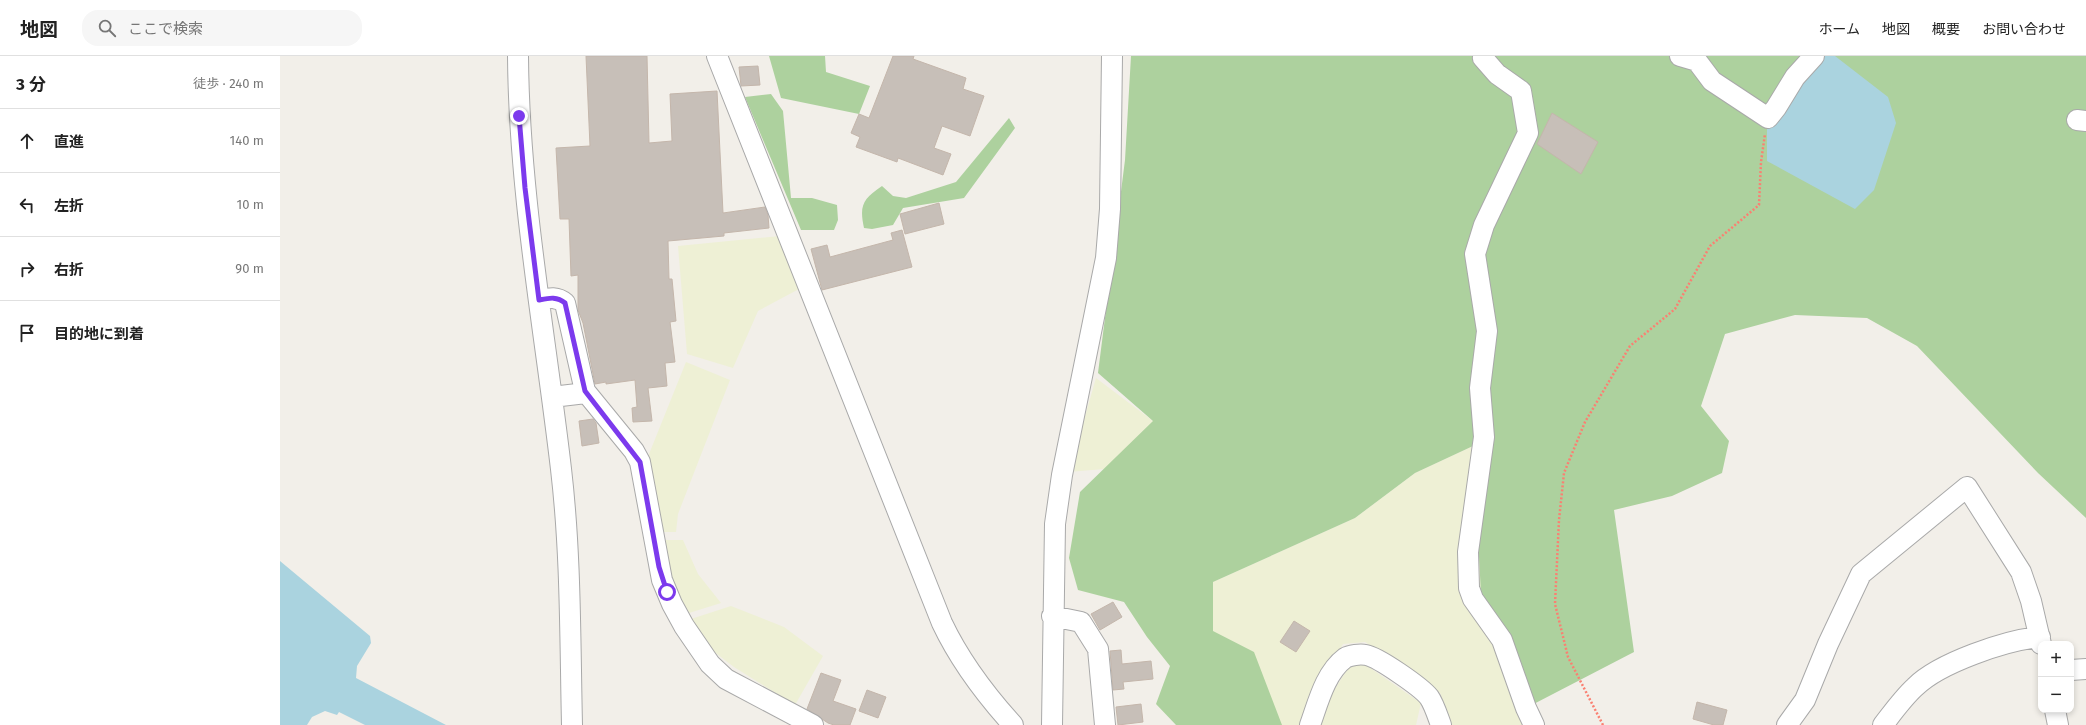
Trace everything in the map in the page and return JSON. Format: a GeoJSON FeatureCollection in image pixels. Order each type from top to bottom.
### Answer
{"type":"FeatureCollection","features":[{"type":"Feature","properties":{"kind":"street"},"geometry":{"type":"LineString","coordinates":[[518,56],[522,159],[552,397],[567,534],[572,725]]}},
{"type":"Feature","properties":{"kind":"street"},"geometry":{"type":"LineString","coordinates":[[718,56],[942,623],[957,653],[976,682],[1011,725]]}},
{"type":"Feature","properties":{"kind":"street"},"geometry":{"type":"LineString","coordinates":[[1052,725],[1052,616],[1055,524],[1062,474],[1106,258],[1110,209],[1112,56]]}},
{"type":"Feature","properties":{"kind":"street"},"geometry":{"type":"LineString","coordinates":[[1484,56],[1483,58],[1497,74],[1521,91],[1528,133],[1484,225],[1475,254],[1486,331],[1480,388],[1484,437],[1468,552],[1469,588],[1473,599],[1502,640],[1526,708],[1534,725]]}},
{"type":"Feature","properties":{"kind":"street"},"geometry":{"type":"LineString","coordinates":[[1680,56],[1697,61],[1712,81],[1768,118],[1795,77],[1814,56]]}},
{"type":"Feature","properties":{"kind":"street"},"geometry":{"type":"LineString","coordinates":[[539,300],[554,298],[560,299],[565,303],[586,393],[634,452],[640,462],[662,580],[672,604],[684,626],[710,664],[726,680],[810,725]]}},
{"type":"Feature","properties":{"kind":"street"},"geometry":{"type":"LineString","coordinates":[[552,397],[586,393]]}},
{"type":"Feature","properties":{"kind":"street"},"geometry":{"type":"LineString","coordinates":[[1787,725],[1805,700],[1828,644],[1861,574],[1967,487],[2021,572],[2031,601],[2040,641],[2024,639],[1950,663],[1916,686],[1883,725]]}},
{"type":"Feature","properties":{"kind":"street"},"geometry":{"type":"LineString","coordinates":[[1052,616],[1081,622],[1098,649],[1105,725]]}},
{"type":"Feature","properties":{"kind":"street"},"geometry":{"type":"LineString","coordinates":[[1310,725],[1322,691],[1336,666],[1346,657],[1367,655],[1398,672],[1429,697],[1441,725]]}},
{"type":"Feature","properties":{"kind":"street"},"geometry":{"type":"LineString","coordinates":[[2074,670],[2086,669]]}},
{"type":"Feature","properties":{"kind":"street"},"geometry":{"type":"LineString","coordinates":[[2056,713],[2058,725]]}},
{"type":"Feature","properties":{"kind":"path"},"geometry":{"type":"LineString","coordinates":[[1603,725],[1568,657],[1555,604],[1559,520],[1564,473],[1585,422],[1630,346],[1675,309],[1710,246],[1759,205],[1761,162],[1768,118]]}},
{"type":"Feature","properties":{"kind":"green space"},"geometry":{"type":"Polygon","coordinates":[[[769,56],[825,56],[826,72],[870,86],[859,114],[781,98],[769,56]]]}},
{"type":"Feature","properties":{"kind":"green space"},"geometry":{"type":"Polygon","coordinates":[[[1131,56],[2086,56],[2086,518],[2038,473],[1917,346],[1867,318],[1795,315],[1725,334],[1701,406],[1729,441],[1722,473],[1672,496],[1614,510],[1634,652],[1526,708],[1482,612],[1473,446],[1415,473],[1355,518],[1213,582],[1213,631],[1254,652],[1282,725],[1176,725],[1156,704],[1170,666],[1147,637],[1124,602],[1078,590],[1069,558],[1080,492],[1153,421],[1098,373],[1125,160],[1131,56]]]}},
{"type":"Feature","properties":{"kind":"green space"},"geometry":{"type":"Polygon","coordinates":[[[771,94],[783,111],[791,198],[812,198],[837,205],[838,220],[834,230],[801,230],[745,97],[771,94]]]}},
{"type":"Feature","properties":{"kind":"green space"},"geometry":{"type":"Polygon","coordinates":[[[1009,118],[1015,128],[964,198],[903,208],[893,225],[872,229],[864,228],[862,208],[870,195],[882,186],[893,196],[906,198],[956,182],[1009,118]]]}},
{"type":"Feature","properties":{"kind":"green space"},"geometry":{"type":"Polygon","coordinates":[[[780,236],[799,289],[758,311],[733,368],[687,354],[678,246],[780,236]]]}},
{"type":"Feature","properties":{"kind":"green space"},"geometry":{"type":"Polygon","coordinates":[[[686,362],[730,380],[678,514],[676,532],[661,532],[645,464],[686,362]]]}},
{"type":"Feature","properties":{"kind":"green space"},"geometry":{"type":"Polygon","coordinates":[[[1096,378],[1153,421],[1214,426],[1104,469],[1069,472],[1096,378]]]}},
{"type":"Feature","properties":{"kind":"green space"},"geometry":{"type":"Polygon","coordinates":[[[1473,446],[1524,725],[1452,725],[1440,693],[1365,642],[1343,644],[1317,687],[1304,725],[1281,725],[1213,631],[1213,582],[1355,518],[1415,473],[1473,446]]]}},
{"type":"Feature","properties":{"kind":"green space"},"geometry":{"type":"Polygon","coordinates":[[[661,540],[683,540],[698,574],[721,603],[689,613],[670,580],[661,540]]]}},
{"type":"Feature","properties":{"kind":"green space"},"geometry":{"type":"Polygon","coordinates":[[[731,606],[784,627],[823,656],[795,705],[734,667],[709,648],[691,619],[731,606]]]}},
{"type":"Feature","properties":{"kind":"green space"},"geometry":{"type":"Polygon","coordinates":[[[1350,665],[1366,665],[1421,703],[1416,725],[1312,725],[1350,665]]]}},
{"type":"Feature","properties":{"kind":"water"},"geometry":{"type":"Polygon","coordinates":[[[1822,56],[1835,56],[1888,97],[1896,123],[1874,190],[1855,209],[1767,161],[1767,124],[1822,56]]]}},
{"type":"Feature","properties":{"kind":"water"},"geometry":{"type":"Polygon","coordinates":[[[280,561],[370,636],[371,643],[357,666],[356,678],[446,725],[365,725],[339,712],[337,715],[325,711],[312,717],[307,725],[280,725],[280,561]]]}},
{"type":"Feature","properties":{"kind":"building"},"geometry":{"type":"Polygon","coordinates":[[[586,56],[647,56],[649,143],[672,141],[670,94],[717,91],[723,213],[765,207],[768,215],[769,228],[724,233],[724,236],[668,241],[669,279],[672,279],[676,321],[670,322],[675,362],[665,363],[667,386],[648,388],[652,421],[633,422],[632,408],[637,407],[635,380],[595,384],[583,323],[578,310],[578,275],[571,276],[569,219],[560,219],[556,148],[590,146],[586,56]]]}},
{"type":"Feature","properties":{"kind":"building"},"geometry":{"type":"Polygon","coordinates":[[[893,56],[914,56],[913,59],[966,78],[963,89],[984,96],[970,136],[942,126],[934,148],[951,154],[943,175],[898,158],[897,162],[856,147],[860,137],[851,133],[859,114],[869,118],[893,56]]]}},
{"type":"Feature","properties":{"kind":"building"},"geometry":{"type":"Polygon","coordinates":[[[758,66],[760,85],[741,86],[739,67],[758,66]]]}},
{"type":"Feature","properties":{"kind":"building"},"geometry":{"type":"Polygon","coordinates":[[[1552,113],[1598,142],[1581,174],[1537,144],[1552,113]]]}},
{"type":"Feature","properties":{"kind":"building"},"geometry":{"type":"Polygon","coordinates":[[[939,203],[944,224],[905,234],[900,214],[939,203]]]}},
{"type":"Feature","properties":{"kind":"building"},"geometry":{"type":"Polygon","coordinates":[[[902,230],[912,267],[822,290],[811,249],[827,245],[830,257],[893,240],[891,233],[902,230]]]}},
{"type":"Feature","properties":{"kind":"building"},"geometry":{"type":"Polygon","coordinates":[[[593,419],[596,423],[599,443],[582,446],[579,421],[593,419]]]}},
{"type":"Feature","properties":{"kind":"building"},"geometry":{"type":"Polygon","coordinates":[[[1113,602],[1122,617],[1100,630],[1091,614],[1113,602]]]}},
{"type":"Feature","properties":{"kind":"building"},"geometry":{"type":"Polygon","coordinates":[[[1294,621],[1310,631],[1296,652],[1280,642],[1294,621]]]}},
{"type":"Feature","properties":{"kind":"building"},"geometry":{"type":"Polygon","coordinates":[[[1121,650],[1122,664],[1151,661],[1153,679],[1123,682],[1124,689],[1113,690],[1110,651],[1121,650]]]}},
{"type":"Feature","properties":{"kind":"building"},"geometry":{"type":"Polygon","coordinates":[[[821,673],[841,680],[833,701],[856,709],[850,725],[834,725],[828,723],[807,709],[821,673]]]}},
{"type":"Feature","properties":{"kind":"building"},"geometry":{"type":"Polygon","coordinates":[[[867,690],[886,697],[878,718],[859,711],[867,690]]]}},
{"type":"Feature","properties":{"kind":"building"},"geometry":{"type":"Polygon","coordinates":[[[1697,702],[1727,710],[1723,725],[1714,725],[1693,719],[1697,702]]]}},
{"type":"Feature","properties":{"kind":"building"},"geometry":{"type":"Polygon","coordinates":[[[1141,704],[1143,722],[1118,725],[1116,707],[1141,704]]]}},
{"type":"Feature","properties":{"kind":"route"},"geometry":{"type":"LineString","coordinates":[[519,116],[525,188],[539,300],[554,298],[560,299],[565,303],[568,308],[585,391],[634,452],[640,462],[659,567],[667,592]]}}]}
